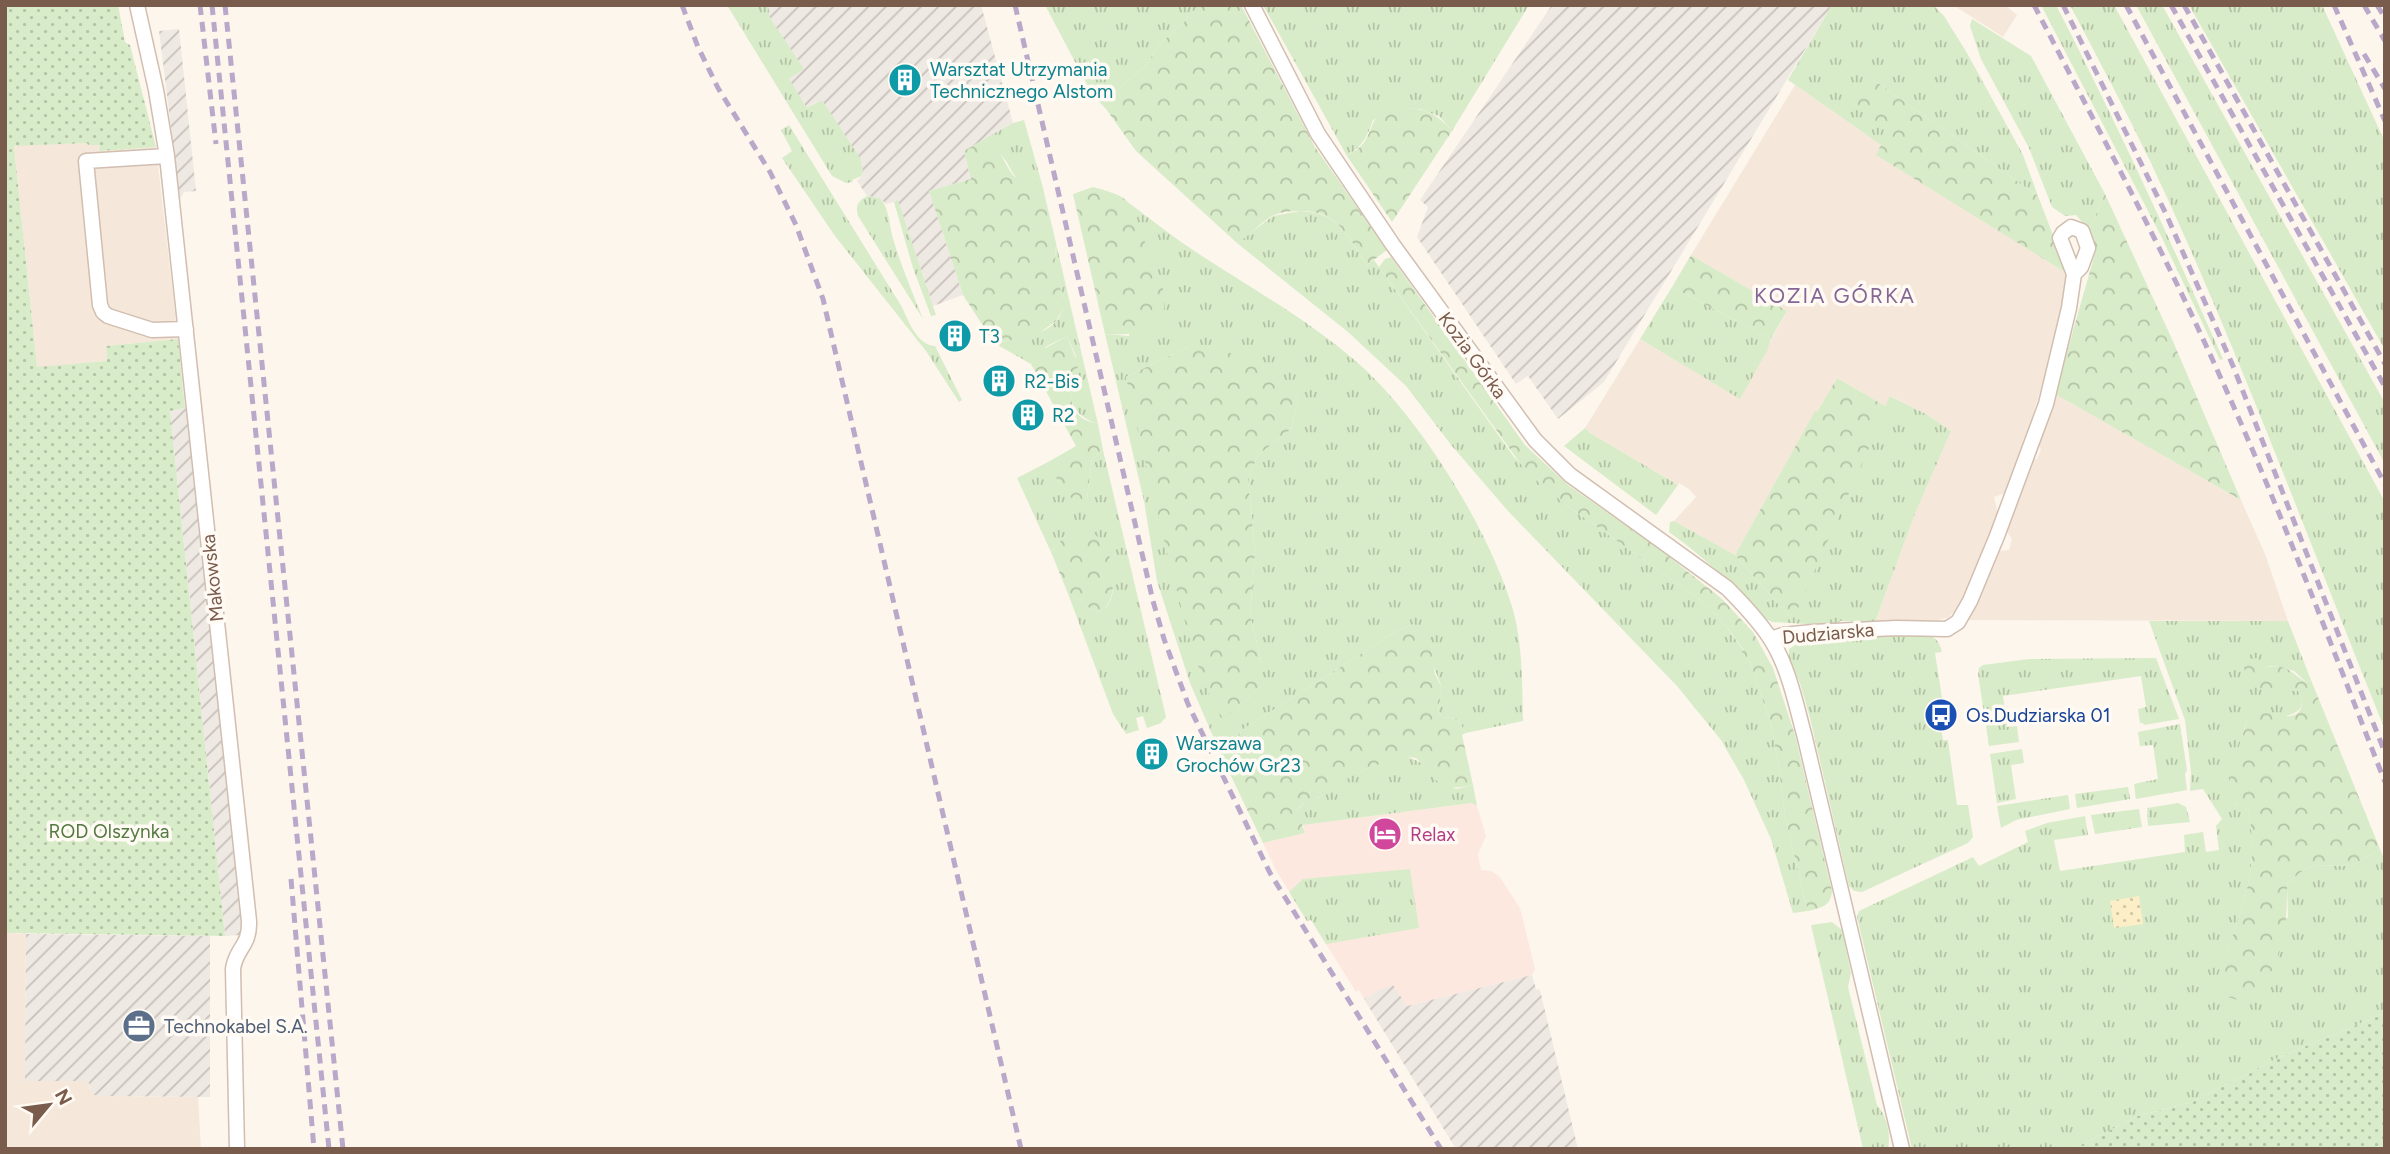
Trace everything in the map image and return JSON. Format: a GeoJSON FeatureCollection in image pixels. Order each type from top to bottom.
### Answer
{"type":"FeatureCollection","features":[{"type":"Feature","properties":{"kind":"street","name":"Makowska"},"geometry":{"type":"LineString","coordinates":[[137,5],[167,156],[249,921],[247,941],[236,956],[233,969],[237,1149]]}},
{"type":"Feature","properties":{"kind":"street","name":"Kozia Górka"},"geometry":{"type":"LineString","coordinates":[[1252,5],[1318,134],[1393,245],[1535,440],[1570,475],[1727,588],[1748,608],[1771,639]]}},
{"type":"Feature","properties":{"kind":"street"},"geometry":{"type":"LineString","coordinates":[[167,156],[86,161],[100,305],[108,316],[152,330],[186,329]]}},
{"type":"Feature","properties":{"kind":"street","name":"Dudziarska"},"geometry":{"type":"LineString","coordinates":[[1902,1149],[1805,737],[1791,687],[1771,639],[1792,633],[1947,629],[1958,622],[1970,601],[1997,536],[2046,404],[2069,308],[2074,274]]}},
{"type":"Feature","properties":{"kind":"shaded area"},"geometry":{"type":"Polygon","coordinates":[[[768,5],[981,5],[1013,123],[964,151],[971,179],[929,191],[963,295],[933,306],[898,201],[886,204],[880,198],[867,196],[857,181],[861,176],[822,100],[807,108],[788,79],[803,69],[769,18],[768,5]]]}},
{"type":"Feature","properties":{"kind":"shaded area"},"geometry":{"type":"Polygon","coordinates":[[[1552,5],[1832,5],[1604,382],[1558,419],[1528,376],[1516,384],[1417,237],[1428,207],[1420,200],[1552,5]]]}},
{"type":"Feature","properties":{"kind":"shaded area"},"geometry":{"type":"Polygon","coordinates":[[[1953,5],[2005,5],[2017,15],[2003,37],[1953,5]]]}},
{"type":"Feature","properties":{"kind":"shaded area"},"geometry":{"type":"Polygon","coordinates":[[[179,29],[196,191],[184,192],[180,199],[159,31],[179,29]]]}},
{"type":"Feature","properties":{"kind":"shaded area"},"geometry":{"type":"Polygon","coordinates":[[[1795,85],[1881,145],[1877,155],[2068,274],[2060,328],[2033,414],[2033,423],[2006,493],[1994,497],[1998,514],[1961,605],[1949,617],[1939,620],[1875,622],[1915,514],[1951,431],[1926,414],[1891,396],[1887,407],[1837,378],[1735,555],[1674,521],[1696,497],[1689,489],[1679,483],[1678,485],[1585,428],[1640,339],[1740,398],[1787,311],[1691,255],[1795,85]]]}},
{"type":"Feature","properties":{"kind":"shaded area"},"geometry":{"type":"Polygon","coordinates":[[[99,144],[100,151],[156,147],[178,339],[106,346],[107,361],[37,368],[14,145],[99,144]]]}},
{"type":"Feature","properties":{"kind":"shaded area"},"geometry":{"type":"Polygon","coordinates":[[[2055,394],[2241,500],[2265,554],[2288,621],[1966,620],[1997,551],[2009,550],[2012,539],[2005,529],[2031,460],[2037,459],[2041,449],[2038,445],[2055,394]]]}},
{"type":"Feature","properties":{"kind":"shaded area"},"geometry":{"type":"Polygon","coordinates":[[[188,408],[244,934],[240,935],[225,936],[170,410],[188,408]]]}},
{"type":"Feature","properties":{"kind":"shaded area"},"geometry":{"type":"Polygon","coordinates":[[[1473,803],[1477,806],[1486,836],[1478,854],[1481,870],[1491,871],[1499,876],[1520,908],[1535,969],[1532,975],[1407,1006],[1379,990],[1364,999],[1359,990],[1356,992],[1311,920],[1307,921],[1263,843],[1305,833],[1303,825],[1473,803]]]}},
{"type":"Feature","properties":{"kind":"shaded area"},"geometry":{"type":"Polygon","coordinates":[[[5,933],[26,934],[25,1081],[89,1081],[90,1088],[106,1096],[198,1097],[201,1149],[5,1149],[5,933]]]}},
{"type":"Feature","properties":{"kind":"shaded area"},"geometry":{"type":"Polygon","coordinates":[[[26,934],[210,936],[210,1097],[94,1095],[88,1081],[25,1081],[26,934]]]}},
{"type":"Feature","properties":{"kind":"shaded area"},"geometry":{"type":"Polygon","coordinates":[[[1532,975],[1536,989],[1540,990],[1578,1149],[1456,1149],[1364,999],[1393,985],[1407,1006],[1532,975]]]}},
{"type":"Feature","properties":{"kind":"green space","name":"ROD Olszynka"},"geometry":{"type":"Polygon","coordinates":[[[5,5],[118,5],[125,42],[130,45],[156,147],[100,151],[99,145],[87,143],[14,146],[37,367],[107,361],[106,346],[178,339],[185,408],[170,411],[225,936],[5,933],[5,5]]]}},
{"type":"Feature","properties":{"kind":"green space"},"geometry":{"type":"Polygon","coordinates":[[[727,5],[768,5],[770,18],[804,69],[789,79],[807,108],[822,100],[860,158],[863,169],[861,176],[852,180],[853,182],[846,183],[832,176],[727,5]]]}},
{"type":"Feature","properties":{"kind":"green space"},"geometry":{"type":"Polygon","coordinates":[[[1045,5],[1193,5],[1186,20],[1161,43],[1145,66],[1116,91],[1092,94],[1045,5]]]}},
{"type":"Feature","properties":{"kind":"green space"},"geometry":{"type":"Polygon","coordinates":[[[1193,5],[1241,5],[1315,147],[1387,250],[1367,265],[1340,227],[1323,215],[1312,212],[1292,211],[1275,215],[1237,243],[1136,151],[1092,94],[1116,91],[1145,66],[1161,43],[1186,20],[1193,5]]]}},
{"type":"Feature","properties":{"kind":"green space"},"geometry":{"type":"Polygon","coordinates":[[[1263,5],[1529,5],[1452,131],[1439,116],[1420,109],[1397,108],[1373,120],[1363,141],[1347,156],[1263,5]]]}},
{"type":"Feature","properties":{"kind":"green space"},"geometry":{"type":"Polygon","coordinates":[[[1832,5],[1933,5],[1944,16],[1967,53],[2023,155],[2038,196],[1871,78],[1889,130],[1881,145],[1788,80],[1832,5]]]}},
{"type":"Feature","properties":{"kind":"green space"},"geometry":{"type":"Polygon","coordinates":[[[2041,5],[2056,5],[2142,181],[2223,359],[2220,360],[2162,238],[2041,5]]]}},
{"type":"Feature","properties":{"kind":"green space"},"geometry":{"type":"Polygon","coordinates":[[[2070,5],[2114,5],[2385,502],[2385,730],[2213,302],[2150,161],[2070,5]]]}},
{"type":"Feature","properties":{"kind":"green space"},"geometry":{"type":"Polygon","coordinates":[[[2136,5],[2162,5],[2385,403],[2385,464],[2136,5]]]}},
{"type":"Feature","properties":{"kind":"green space"},"geometry":{"type":"Polygon","coordinates":[[[2189,5],[2322,5],[2385,142],[2385,350],[2189,5]]]}},
{"type":"Feature","properties":{"kind":"green space"},"geometry":{"type":"Polygon","coordinates":[[[1972,19],[2031,56],[2105,194],[2089,230],[2076,215],[2065,216],[2052,207],[2029,148],[1981,59],[1970,26],[1972,19]]]}},
{"type":"Feature","properties":{"kind":"green space"},"geometry":{"type":"Polygon","coordinates":[[[1871,78],[2038,196],[2068,274],[1876,155],[1888,130],[1854,106],[1871,78]]]}},
{"type":"Feature","properties":{"kind":"green space"},"geometry":{"type":"Polygon","coordinates":[[[1388,108],[1408,108],[1431,113],[1452,131],[1392,222],[1347,156],[1363,143],[1376,119],[1388,108]]]}},
{"type":"Feature","properties":{"kind":"green space"},"geometry":{"type":"Polygon","coordinates":[[[1024,120],[1042,184],[1027,184],[1019,180],[986,138],[1024,120]]]}},
{"type":"Feature","properties":{"kind":"green space"},"geometry":{"type":"Polygon","coordinates":[[[789,125],[902,307],[914,332],[923,342],[935,346],[962,400],[959,402],[926,351],[835,236],[782,158],[792,151],[781,130],[789,125]]]}},
{"type":"Feature","properties":{"kind":"green space"},"geometry":{"type":"Polygon","coordinates":[[[986,138],[1013,175],[1029,183],[1042,184],[1056,243],[1055,266],[1064,303],[1056,321],[1035,336],[994,343],[963,295],[929,191],[971,179],[964,151],[986,138]]]}},
{"type":"Feature","properties":{"kind":"green space"},"geometry":{"type":"Polygon","coordinates":[[[1093,187],[1117,195],[1128,202],[1152,257],[1164,292],[1164,307],[1159,320],[1149,329],[1131,334],[1105,334],[1073,194],[1093,187]]]}},
{"type":"Feature","properties":{"kind":"green space"},"geometry":{"type":"Polygon","coordinates":[[[2105,194],[2172,339],[2241,500],[2055,394],[2096,250],[2089,230],[2105,194]]]}},
{"type":"Feature","properties":{"kind":"green space"},"geometry":{"type":"Polygon","coordinates":[[[867,196],[880,198],[885,206],[899,256],[923,319],[858,216],[858,204],[867,196]]]}},
{"type":"Feature","properties":{"kind":"green space"},"geometry":{"type":"Polygon","coordinates":[[[898,200],[936,315],[931,316],[913,268],[894,202],[898,200]]]}},
{"type":"Feature","properties":{"kind":"green space"},"geometry":{"type":"Polygon","coordinates":[[[1129,203],[1193,250],[1322,334],[1359,364],[1406,415],[1429,445],[1471,512],[1502,579],[1519,637],[1523,721],[1466,733],[1457,719],[1443,717],[1438,711],[1442,688],[1414,624],[1400,629],[1242,730],[1222,757],[1190,683],[1157,581],[1144,501],[1105,334],[1129,336],[1138,228],[1129,203]],[[1188,347],[1126,377],[1236,709],[1261,686],[1261,661],[1250,614],[1255,552],[1248,478],[1258,455],[1291,429],[1299,398],[1273,380],[1188,347]]]}},
{"type":"Feature","properties":{"kind":"green space"},"geometry":{"type":"Polygon","coordinates":[[[1300,211],[1313,212],[1333,221],[1347,235],[1367,265],[1374,260],[1514,457],[1565,504],[1700,600],[1722,621],[1744,651],[1741,665],[1750,661],[1771,725],[1786,822],[1808,911],[1793,913],[1771,839],[1744,780],[1721,740],[1677,686],[1508,511],[1452,446],[1406,386],[1348,332],[1237,243],[1273,216],[1300,211]]]}},
{"type":"Feature","properties":{"kind":"green space"},"geometry":{"type":"Polygon","coordinates":[[[1056,243],[1098,424],[1078,412],[1070,397],[1076,356],[1067,336],[1047,346],[1031,364],[994,343],[1026,337],[1056,322],[1061,313],[1063,297],[1056,274],[1056,243]]]}},
{"type":"Feature","properties":{"kind":"green space"},"geometry":{"type":"Polygon","coordinates":[[[1691,255],[1787,311],[1771,339],[1672,287],[1691,255]]]}},
{"type":"Feature","properties":{"kind":"green space"},"geometry":{"type":"Polygon","coordinates":[[[1391,257],[1525,445],[1568,485],[1654,545],[1721,598],[1753,632],[1773,668],[1795,735],[1832,891],[1825,906],[1808,911],[1786,822],[1771,725],[1750,661],[1740,666],[1736,657],[1744,650],[1722,621],[1700,600],[1565,504],[1527,473],[1379,267],[1385,259],[1391,257]]]}},
{"type":"Feature","properties":{"kind":"green space"},"geometry":{"type":"Polygon","coordinates":[[[1672,287],[1771,339],[1740,399],[1640,339],[1672,287]]]}},
{"type":"Feature","properties":{"kind":"green space"},"geometry":{"type":"Polygon","coordinates":[[[1067,336],[1079,366],[1070,385],[1073,407],[1082,418],[1098,424],[1103,450],[1092,459],[1087,499],[1081,504],[1066,492],[1051,467],[1050,461],[1076,446],[1031,364],[1042,350],[1067,336]]]}},
{"type":"Feature","properties":{"kind":"green space"},"geometry":{"type":"Polygon","coordinates":[[[1188,347],[1224,350],[1252,364],[1299,398],[1291,429],[1258,455],[1248,478],[1255,552],[1250,614],[1261,661],[1261,686],[1236,709],[1221,718],[1206,688],[1190,640],[1126,377],[1188,347]]]}},
{"type":"Feature","properties":{"kind":"green space"},"geometry":{"type":"Polygon","coordinates":[[[1837,378],[1887,407],[1795,615],[1789,616],[1735,555],[1815,411],[1817,412],[1837,378]]]}},
{"type":"Feature","properties":{"kind":"green space"},"geometry":{"type":"Polygon","coordinates":[[[1890,396],[1926,414],[1951,431],[1915,514],[1875,622],[1840,621],[1838,626],[1772,622],[1764,618],[1707,562],[1669,532],[1670,522],[1674,521],[1735,555],[1789,616],[1890,396]]]}},
{"type":"Feature","properties":{"kind":"green space"},"geometry":{"type":"Polygon","coordinates":[[[1585,428],[1678,485],[1656,515],[1564,446],[1585,428]]]}},
{"type":"Feature","properties":{"kind":"green space"},"geometry":{"type":"Polygon","coordinates":[[[1103,450],[1166,717],[1161,723],[1147,728],[1143,716],[1136,718],[1139,730],[1126,734],[1113,714],[1067,591],[1091,609],[1099,612],[1105,608],[1110,602],[1113,588],[1110,557],[1065,536],[1051,552],[1017,478],[1050,461],[1058,481],[1074,500],[1087,499],[1092,459],[1103,450]]]}},
{"type":"Feature","properties":{"kind":"green space"},"geometry":{"type":"Polygon","coordinates":[[[1084,530],[1099,538],[1112,565],[1111,599],[1099,612],[1067,591],[1051,552],[1065,536],[1084,530]]]}},
{"type":"Feature","properties":{"kind":"green space"},"geometry":{"type":"Polygon","coordinates":[[[2149,621],[2288,621],[2311,680],[2306,682],[2294,671],[2276,666],[2243,668],[2280,694],[2298,691],[2302,701],[2295,713],[2276,718],[2247,720],[2234,765],[2235,803],[2248,810],[2252,831],[2250,874],[2240,915],[2218,976],[2288,917],[2287,884],[2302,871],[2317,865],[2352,866],[2380,849],[2385,861],[2385,1013],[2280,1057],[2192,1102],[2138,1116],[2073,1149],[1912,1149],[1857,917],[1859,911],[1973,857],[1979,866],[2028,842],[2025,831],[2047,823],[2085,816],[2088,835],[2054,840],[2060,871],[2185,852],[2184,835],[2203,832],[2206,852],[2219,850],[2216,826],[2222,819],[2203,789],[2190,791],[2191,772],[2185,720],[2149,621]]]}},
{"type":"Feature","properties":{"kind":"green space"},"geometry":{"type":"Polygon","coordinates":[[[1414,624],[1431,649],[1435,674],[1442,688],[1438,711],[1443,717],[1457,719],[1466,733],[1462,735],[1473,785],[1446,786],[1434,778],[1416,758],[1392,759],[1366,769],[1302,804],[1297,810],[1305,833],[1263,843],[1222,757],[1242,730],[1400,629],[1414,624]]]}},
{"type":"Feature","properties":{"kind":"green space"},"geometry":{"type":"Polygon","coordinates":[[[1922,633],[1935,639],[1942,652],[1935,653],[1943,704],[1937,705],[1943,740],[1948,740],[1957,805],[1968,805],[1973,837],[1968,843],[1862,892],[1854,891],[1849,886],[1810,718],[1800,683],[1789,658],[1789,649],[1798,643],[1922,633]]]}},
{"type":"Feature","properties":{"kind":"green space"},"geometry":{"type":"Polygon","coordinates":[[[2156,658],[2179,719],[2144,725],[2140,723],[2138,709],[2146,707],[2141,676],[2003,696],[2007,727],[2017,726],[2019,742],[1989,746],[1978,674],[1983,665],[2029,659],[2156,658]]]}},
{"type":"Feature","properties":{"kind":"green space"},"geometry":{"type":"Polygon","coordinates":[[[2257,658],[2268,667],[2285,668],[2306,682],[2311,680],[2380,849],[2352,866],[2317,865],[2302,871],[2287,884],[2285,931],[2278,957],[2255,999],[2241,1001],[2228,997],[2218,975],[2246,894],[2252,853],[2248,810],[2231,797],[2232,770],[2250,717],[2255,713],[2293,716],[2298,713],[2302,704],[2298,691],[2273,694],[2256,686],[2242,663],[2244,660],[2257,658]]]}},
{"type":"Feature","properties":{"kind":"green space"},"geometry":{"type":"Polygon","coordinates":[[[2180,724],[2187,770],[2187,790],[2136,799],[2134,784],[2158,779],[2153,745],[2140,746],[2138,732],[2180,724]]]}},
{"type":"Feature","properties":{"kind":"green space"},"geometry":{"type":"Polygon","coordinates":[[[2022,749],[2024,763],[2011,765],[2016,799],[1997,803],[1990,754],[2022,749]]]}},
{"type":"Feature","properties":{"kind":"green space"},"geometry":{"type":"Polygon","coordinates":[[[1403,756],[1424,765],[1456,789],[1473,785],[1477,806],[1472,803],[1303,825],[1297,810],[1307,800],[1318,798],[1341,780],[1386,760],[1403,756]]]}},
{"type":"Feature","properties":{"kind":"green space"},"geometry":{"type":"Polygon","coordinates":[[[2128,787],[2130,799],[2077,808],[2075,794],[2128,787]]]}},
{"type":"Feature","properties":{"kind":"green space"},"geometry":{"type":"Polygon","coordinates":[[[2068,795],[2070,809],[2016,820],[2001,828],[1997,806],[2068,795]]]}},
{"type":"Feature","properties":{"kind":"green space"},"geometry":{"type":"Polygon","coordinates":[[[2178,803],[2186,807],[2190,822],[2148,826],[2147,808],[2178,803]]]}},
{"type":"Feature","properties":{"kind":"green space"},"geometry":{"type":"Polygon","coordinates":[[[2139,809],[2142,827],[2095,834],[2091,815],[2139,809]]]}},
{"type":"Feature","properties":{"kind":"green space"},"geometry":{"type":"Polygon","coordinates":[[[1410,869],[1419,928],[1326,944],[1311,920],[1307,921],[1289,892],[1303,879],[1410,869]]]}},
{"type":"Feature","properties":{"kind":"green space"},"geometry":{"type":"Polygon","coordinates":[[[1832,922],[1842,930],[1851,973],[1848,987],[1877,1105],[1887,1126],[1888,1149],[1863,1149],[1811,925],[1832,922]]]}},
{"type":"Feature","properties":{"kind":"green space"},"geometry":{"type":"Polygon","coordinates":[[[2385,1013],[2385,1149],[2073,1149],[2138,1116],[2192,1102],[2280,1057],[2385,1013]]]}},
{"type":"Feature","properties":{"kind":"sand"},"geometry":{"type":"Polygon","coordinates":[[[2139,896],[2143,924],[2114,928],[2110,901],[2139,896]]]}},
{"type":"Feature","properties":{"kind":"railway"},"geometry":{"type":"LineString","coordinates":[[200,5],[216,144]]}},
{"type":"Feature","properties":{"kind":"railway"},"geometry":{"type":"LineString","coordinates":[[212,5],[329,1149]]}},
{"type":"Feature","properties":{"kind":"railway"},"geometry":{"type":"LineString","coordinates":[[225,5],[343,1149]]}},
{"type":"Feature","properties":{"kind":"railway"},"geometry":{"type":"LineString","coordinates":[[682,5],[718,88],[770,172],[796,225],[823,299],[1021,1149]]}},
{"type":"Feature","properties":{"kind":"railway"},"geometry":{"type":"LineString","coordinates":[[1015,5],[1153,601],[1188,704],[1270,873],[1441,1149]]}},
{"type":"Feature","properties":{"kind":"railway"},"geometry":{"type":"LineString","coordinates":[[2034,5],[2198,327],[2284,526],[2385,782]]}},
{"type":"Feature","properties":{"kind":"railway"},"geometry":{"type":"LineString","coordinates":[[2063,5],[2166,214],[2233,366],[2385,753]]}},
{"type":"Feature","properties":{"kind":"railway"},"geometry":{"type":"LineString","coordinates":[[2126,5],[2385,484]]}},
{"type":"Feature","properties":{"kind":"railway"},"geometry":{"type":"LineString","coordinates":[[2171,5],[2385,387]]}},
{"type":"Feature","properties":{"kind":"railway"},"geometry":{"type":"LineString","coordinates":[[2184,5],[2385,364]]}},
{"type":"Feature","properties":{"kind":"railway"},"geometry":{"type":"LineString","coordinates":[[2334,5],[2385,121]]}},
{"type":"Feature","properties":{"kind":"railway"},"geometry":{"type":"LineString","coordinates":[[2364,5],[2385,41]]}},
{"type":"Feature","properties":{"kind":"railway"},"geometry":{"type":"LineString","coordinates":[[2377,5],[2385,18]]}},
{"type":"Feature","properties":{"kind":"railway"},"geometry":{"type":"LineString","coordinates":[[2364,54],[2385,89]]}},
{"type":"Feature","properties":{"kind":"railway"},"geometry":{"type":"LineString","coordinates":[[291,879],[314,1149]]}},
{"type":"Feature","properties":{"kind":"place","name":"Warsztat Utrzymania Technicznego Alstom"},"geometry":{"type":"Point","coordinates":[905,80]}},
{"type":"Feature","properties":{"kind":"place","name":"T3"},"geometry":{"type":"Point","coordinates":[955,336]}},
{"type":"Feature","properties":{"kind":"place","name":"R2-Bis"},"geometry":{"type":"Point","coordinates":[999,381]}},
{"type":"Feature","properties":{"kind":"place","name":"R2"},"geometry":{"type":"Point","coordinates":[1028,415]}},
{"type":"Feature","properties":{"kind":"place","name":"Os.Dudziarska 01"},"geometry":{"type":"Point","coordinates":[1941,715]}},
{"type":"Feature","properties":{"kind":"place","name":"Warszawa Grochów Gr23"},"geometry":{"type":"Point","coordinates":[1152,754]}},
{"type":"Feature","properties":{"kind":"place","name":"Relax"},"geometry":{"type":"Point","coordinates":[1385,834]}},
{"type":"Feature","properties":{"kind":"place","name":"Technokabel S.A."},"geometry":{"type":"Point","coordinates":[139,1026]}},
{"type":"Feature","properties":{"kind":"district","name":"KOZIA GÓRKA"},"geometry":{"type":"Point","coordinates":[1835,296]}}]}
